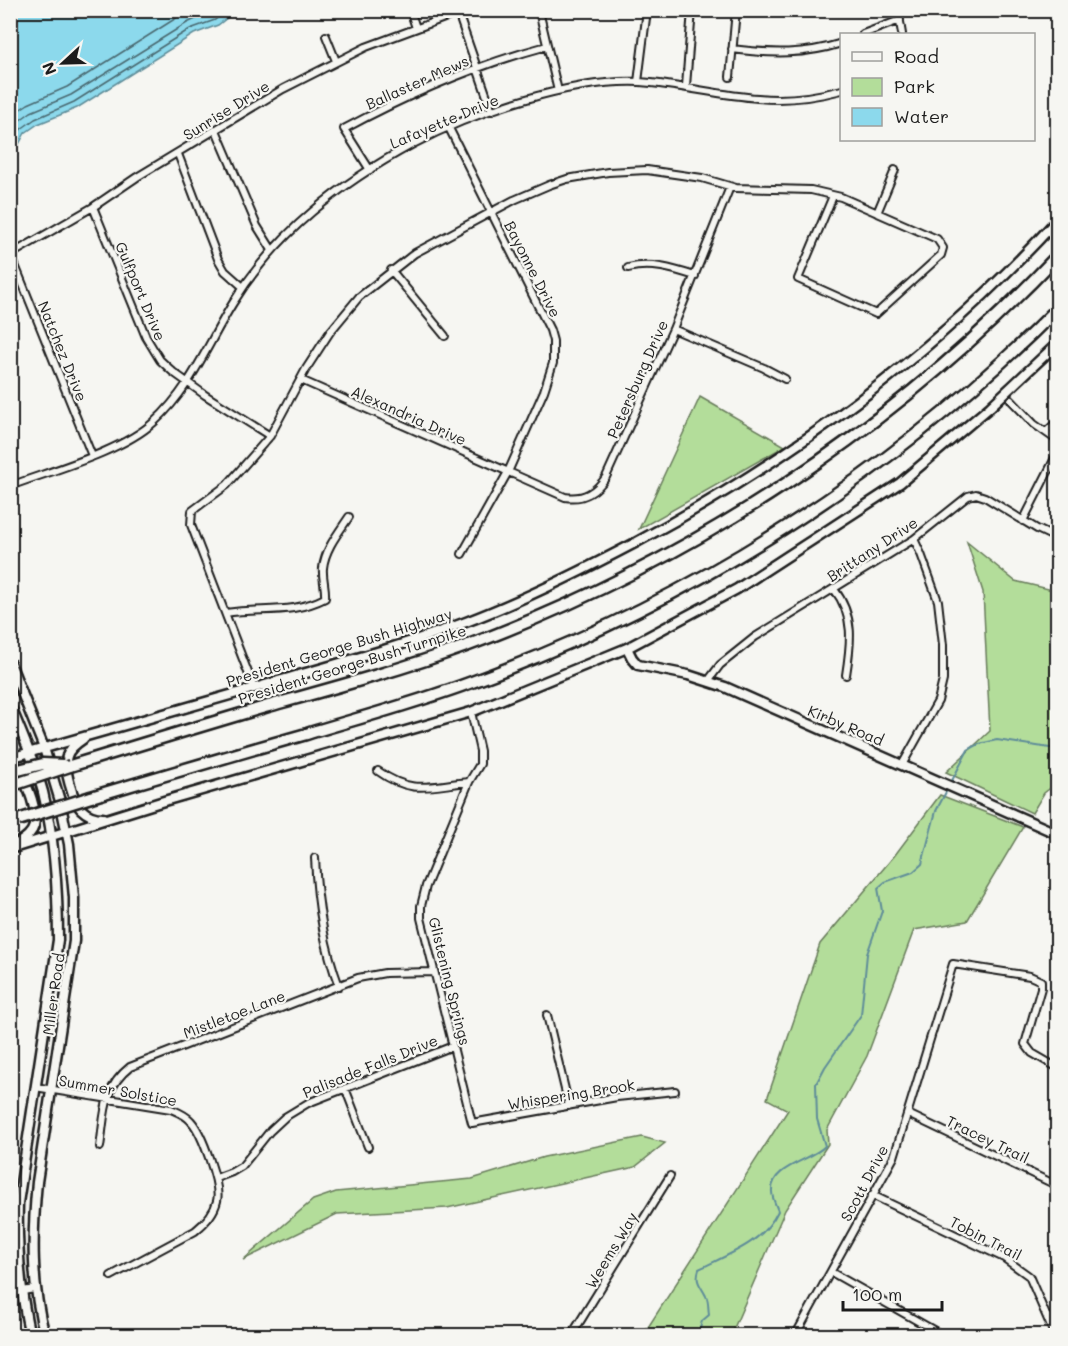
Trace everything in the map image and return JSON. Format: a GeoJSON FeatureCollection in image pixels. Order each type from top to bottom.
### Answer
{"type":"FeatureCollection","features":[{"type":"Feature","properties":{"kind":"highway","name":"President George Bush Turnpike"},"geometry":{"type":"LineString","coordinates":[[10,786],[81,762],[437,656],[546,614],[643,568],[768,496],[867,427],[959,351],[1058,255]]}},
{"type":"Feature","properties":{"kind":"highway"},"geometry":{"type":"LineString","coordinates":[[13,822],[449,690],[538,656],[626,617],[739,556],[854,481],[902,446],[967,392],[1058,308]]}},
{"type":"Feature","properties":{"kind":"highway"},"geometry":{"type":"LineString","coordinates":[[10,772],[43,764],[69,766]]}},
{"type":"Feature","properties":{"kind":"main road","name":"President George Bush Highway"},"geometry":{"type":"LineString","coordinates":[[10,758],[402,645],[466,622],[533,593],[671,524],[784,455],[874,390],[988,293],[1058,219]]}},
{"type":"Feature","properties":{"kind":"main road"},"geometry":{"type":"LineString","coordinates":[[10,848],[471,712],[627,648],[737,589],[900,483],[974,421],[1058,343]]}},
{"type":"Feature","properties":{"kind":"main road","name":"Kirby Road"},"geometry":{"type":"LineString","coordinates":[[627,648],[638,665],[708,681],[1058,834]]}},
{"type":"Feature","properties":{"kind":"main road","name":"Miller Road"},"geometry":{"type":"LineString","coordinates":[[10,663],[44,748],[60,801],[67,831],[74,898],[74,941],[37,1182],[33,1222],[35,1289],[45,1335]]}},
{"type":"Feature","properties":{"kind":"main road","name":"Miller Road"},"geometry":{"type":"LineString","coordinates":[[10,705],[42,790],[52,836],[58,901],[58,940],[18,1203],[21,1291],[30,1335]]}},
{"type":"Feature","properties":{"kind":"main road"},"geometry":{"type":"LineString","coordinates":[[86,736],[67,754],[66,763],[74,795],[80,808],[88,814],[96,818],[107,819]]}},
{"type":"Feature","properties":{"kind":"main road"},"geometry":{"type":"LineString","coordinates":[[10,766],[24,778],[34,809],[34,827],[26,838],[10,848]]}},
{"type":"Feature","properties":{"kind":"street"},"geometry":{"type":"LineString","coordinates":[[410,10],[416,28]]}},
{"type":"Feature","properties":{"kind":"street","name":"Sunrise Drive"},"geometry":{"type":"LineString","coordinates":[[11,255],[283,89],[336,61],[466,10]]}},
{"type":"Feature","properties":{"kind":"street"},"geometry":{"type":"LineString","coordinates":[[638,82],[646,10]]}},
{"type":"Feature","properties":{"kind":"street"},"geometry":{"type":"LineString","coordinates":[[686,87],[692,10]]}},
{"type":"Feature","properties":{"kind":"street"},"geometry":{"type":"LineString","coordinates":[[730,77],[736,10]]}},
{"type":"Feature","properties":{"kind":"street"},"geometry":{"type":"LineString","coordinates":[[898,10],[902,33]]}},
{"type":"Feature","properties":{"kind":"street"},"geometry":{"type":"LineString","coordinates":[[539,11],[558,91]]}},
{"type":"Feature","properties":{"kind":"street"},"geometry":{"type":"LineString","coordinates":[[458,13],[492,111]]}},
{"type":"Feature","properties":{"kind":"street"},"geometry":{"type":"LineString","coordinates":[[866,33],[900,20]]}},
{"type":"Feature","properties":{"kind":"street"},"geometry":{"type":"LineString","coordinates":[[326,36],[336,61]]}},
{"type":"Feature","properties":{"kind":"street"},"geometry":{"type":"LineString","coordinates":[[732,49],[760,52],[808,52],[840,44]]}},
{"type":"Feature","properties":{"kind":"street","name":"Ballaster Mews"},"geometry":{"type":"LineString","coordinates":[[370,170],[344,129],[408,96],[477,69],[547,46]]}},
{"type":"Feature","properties":{"kind":"street","name":"Lafayette Drive"},"geometry":{"type":"LineString","coordinates":[[10,486],[92,456],[130,440],[143,431],[170,406],[188,382],[243,287],[272,250],[317,206],[370,170],[416,143],[492,111],[581,86],[638,82],[760,99],[808,97],[840,90]]}},
{"type":"Feature","properties":{"kind":"street","name":"Bayonne Drive"},"geometry":{"type":"LineString","coordinates":[[449,128],[536,301],[553,341],[551,371],[508,472],[462,554]]}},
{"type":"Feature","properties":{"kind":"street"},"geometry":{"type":"LineString","coordinates":[[216,130],[257,226],[272,250]]}},
{"type":"Feature","properties":{"kind":"street"},"geometry":{"type":"LineString","coordinates":[[178,154],[218,259],[225,271],[243,287]]}},
{"type":"Feature","properties":{"kind":"street"},"geometry":{"type":"LineString","coordinates":[[254,688],[191,525],[190,517],[192,512],[216,495],[233,479],[270,436],[330,332],[359,297],[392,270],[441,238],[514,200],[567,179],[608,172],[647,170],[702,178],[730,187],[811,190],[833,196],[877,213],[937,239],[943,248],[941,255],[876,314],[798,279],[833,196]]}},
{"type":"Feature","properties":{"kind":"street"},"geometry":{"type":"LineString","coordinates":[[877,213],[895,170]]}},
{"type":"Feature","properties":{"kind":"street","name":"Petersburg Drive"},"geometry":{"type":"LineString","coordinates":[[508,472],[565,497],[575,499],[586,496],[600,486],[673,329],[730,187]]}},
{"type":"Feature","properties":{"kind":"street","name":"Gulfport Drive"},"geometry":{"type":"LineString","coordinates":[[93,207],[152,349],[173,372],[226,410],[270,436]]}},
{"type":"Feature","properties":{"kind":"street","name":"Natchez Drive"},"geometry":{"type":"LineString","coordinates":[[11,255],[92,456]]}},
{"type":"Feature","properties":{"kind":"street"},"geometry":{"type":"LineString","coordinates":[[628,268],[658,266],[694,276]]}},
{"type":"Feature","properties":{"kind":"street"},"geometry":{"type":"LineString","coordinates":[[392,270],[444,336]]}},
{"type":"Feature","properties":{"kind":"street"},"geometry":{"type":"LineString","coordinates":[[673,329],[746,360],[785,380]]}},
{"type":"Feature","properties":{"kind":"street","name":"Alexandria Drive"},"geometry":{"type":"LineString","coordinates":[[301,380],[508,472]]}},
{"type":"Feature","properties":{"kind":"street"},"geometry":{"type":"LineString","coordinates":[[1011,400],[1034,424],[1058,441]]}},
{"type":"Feature","properties":{"kind":"street"},"geometry":{"type":"LineString","coordinates":[[1046,432],[1058,421]]}},
{"type":"Feature","properties":{"kind":"street"},"geometry":{"type":"LineString","coordinates":[[1023,521],[1058,452]]}},
{"type":"Feature","properties":{"kind":"street","name":"Brittany Drive"},"geometry":{"type":"LineString","coordinates":[[708,681],[720,665],[740,648],[914,539],[968,496],[976,494],[985,497],[1023,521],[1058,538]]}},
{"type":"Feature","properties":{"kind":"street"},"geometry":{"type":"LineString","coordinates":[[225,613],[240,610],[290,609],[326,598],[323,576],[325,559],[349,517]]}},
{"type":"Feature","properties":{"kind":"street"},"geometry":{"type":"LineString","coordinates":[[902,765],[938,701],[943,680],[943,645],[938,601],[914,539]]}},
{"type":"Feature","properties":{"kind":"street"},"geometry":{"type":"LineString","coordinates":[[834,589],[845,606],[851,626],[846,675]]}},
{"type":"Feature","properties":{"kind":"street","name":"Glistening Springs"},"geometry":{"type":"LineString","coordinates":[[471,712],[480,751],[480,765],[469,782],[426,886],[420,918],[472,1123]]}},
{"type":"Feature","properties":{"kind":"street"},"geometry":{"type":"LineString","coordinates":[[378,771],[393,782],[422,788],[469,782]]}},
{"type":"Feature","properties":{"kind":"street"},"geometry":{"type":"LineString","coordinates":[[315,858],[317,899],[328,959],[339,986]]}},
{"type":"Feature","properties":{"kind":"street","name":"Scott Drive"},"geometry":{"type":"LineString","coordinates":[[795,1335],[894,1157],[953,964],[1030,976],[1041,981],[1025,1044],[1032,1053],[1058,1068]]}},
{"type":"Feature","properties":{"kind":"street","name":"Mistletoe Lane"},"geometry":{"type":"LineString","coordinates":[[100,1147],[111,1088],[117,1077],[130,1067],[373,974],[434,972]]}},
{"type":"Feature","properties":{"kind":"street"},"geometry":{"type":"LineString","coordinates":[[547,1015],[569,1106]]}},
{"type":"Feature","properties":{"kind":"street","name":"Palisade Falls Drive"},"geometry":{"type":"LineString","coordinates":[[216,1178],[242,1166],[270,1131],[285,1117],[308,1103],[453,1046]]}},
{"type":"Feature","properties":{"kind":"street","name":"Summer Solstice"},"geometry":{"type":"LineString","coordinates":[[35,1087],[171,1109],[189,1119],[196,1128],[216,1178],[218,1199],[213,1213],[206,1223],[195,1231],[111,1276]]}},
{"type":"Feature","properties":{"kind":"street"},"geometry":{"type":"LineString","coordinates":[[345,1088],[368,1147]]}},
{"type":"Feature","properties":{"kind":"street","name":"Whispering Brook"},"geometry":{"type":"LineString","coordinates":[[472,1123],[617,1097],[675,1091]]}},
{"type":"Feature","properties":{"kind":"street","name":"Tracey Trail"},"geometry":{"type":"LineString","coordinates":[[908,1114],[1058,1186]]}},
{"type":"Feature","properties":{"kind":"street","name":"Weems Way"},"geometry":{"type":"LineString","coordinates":[[571,1335],[670,1176]]}},
{"type":"Feature","properties":{"kind":"street","name":"Tobin Trail"},"geometry":{"type":"LineString","coordinates":[[872,1195],[1004,1258],[1024,1271],[1032,1282],[1054,1335]]}},
{"type":"Feature","properties":{"kind":"street"},"geometry":{"type":"LineString","coordinates":[[831,1272],[944,1335]]}},
{"type":"Feature","properties":{"kind":"street"},"geometry":{"type":"LineString","coordinates":[[10,1293],[35,1289]]}},
{"type":"Feature","properties":{"kind":"street"},"geometry":{"type":"LineString","coordinates":[[1048,1318],[1058,1315]]}},
{"type":"Feature","properties":{"kind":"green space"},"geometry":{"type":"Polygon","coordinates":[[[700,397],[785,446],[639,529],[700,397]]]}},
{"type":"Feature","properties":{"kind":"green space"},"geometry":{"type":"Polygon","coordinates":[[[967,542],[1015,581],[1057,591],[1057,783],[1044,793],[1032,813],[946,772],[990,731],[983,592],[967,542]]]}},
{"type":"Feature","properties":{"kind":"green space"},"geometry":{"type":"Polygon","coordinates":[[[940,795],[1023,827],[967,921],[914,930],[867,1056],[827,1130],[828,1144],[785,1210],[731,1335],[643,1335],[788,1110],[767,1099],[820,944],[895,855],[940,795]]]}},
{"type":"Feature","properties":{"kind":"green space"},"geometry":{"type":"Polygon","coordinates":[[[642,1137],[665,1143],[635,1167],[447,1208],[337,1214],[243,1260],[313,1200],[336,1192],[472,1179],[544,1157],[642,1137]]]}},
{"type":"Feature","properties":{"kind":"water"},"geometry":{"type":"Polygon","coordinates":[[[11,10],[236,11],[218,25],[194,34],[77,108],[38,124],[25,133],[17,148],[11,151],[11,10]]]}},
{"type":"Feature","properties":{"kind":"waterway"},"geometry":{"type":"LineString","coordinates":[[698,1336],[702,1321],[709,1315],[707,1298],[698,1280],[699,1269],[744,1246],[764,1231],[778,1211],[772,1192],[777,1176],[825,1146],[817,1119],[816,1084],[861,1015],[867,954],[882,911],[878,888],[885,882],[913,872],[922,864],[936,811],[968,750],[979,744],[997,740],[1050,748],[1058,746]]}}]}
